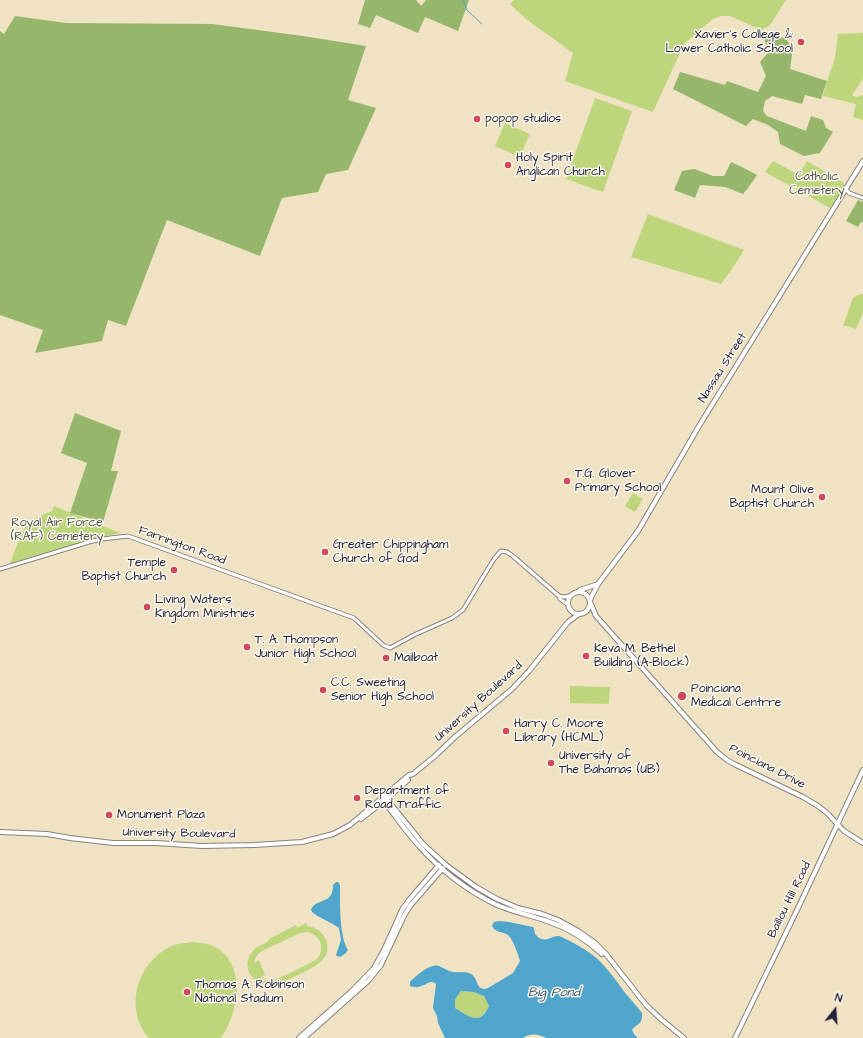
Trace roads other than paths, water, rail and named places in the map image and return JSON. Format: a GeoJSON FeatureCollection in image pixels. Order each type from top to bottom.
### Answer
{"type":"FeatureCollection","features":[{"type":"Feature","properties":{"kind":"main road","name":"Nassau Street"},"geometry":{"type":"LineString","coordinates":[[590,601],[598,584],[638,531],[699,426],[863,161]]}},
{"type":"Feature","properties":{"kind":"main road"},"geometry":{"type":"LineString","coordinates":[[596,616],[586,612],[575,614],[571,611],[567,601],[572,593],[598,584]]}},
{"type":"Feature","properties":{"kind":"main road"},"geometry":{"type":"LineString","coordinates":[[576,591],[587,595],[596,616]]}},
{"type":"Feature","properties":{"kind":"main road"},"geometry":{"type":"LineString","coordinates":[[586,612],[590,601]]}},
{"type":"Feature","properties":{"kind":"main road","name":"University Boulevard"},"geometry":{"type":"LineString","coordinates":[[568,622],[571,611]]}},
{"type":"Feature","properties":{"kind":"main road","name":"University Boulevard"},"geometry":{"type":"LineString","coordinates":[[0,832],[29,832],[113,842],[202,846],[302,842],[333,834],[360,820],[412,777],[413,774],[512,689],[529,671],[568,622],[579,614]]}},
{"type":"Feature","properties":{"kind":"main road","name":"Poinciana Drive"},"geometry":{"type":"LineString","coordinates":[[596,616],[717,752],[736,765],[803,797],[818,806],[844,831],[863,843]]}},
{"type":"Feature","properties":{"kind":"main road","name":"Baillou Hill Road"},"geometry":{"type":"LineString","coordinates":[[735,1038],[863,770]]}},
{"type":"Feature","properties":{"kind":"main road"},"geometry":{"type":"LineString","coordinates":[[384,799],[423,844],[444,863],[476,887],[497,899],[518,908],[550,917],[570,926],[586,936],[606,954],[646,1005],[684,1038]]}},
{"type":"Feature","properties":{"kind":"main road"},"geometry":{"type":"LineString","coordinates":[[384,799],[420,847],[440,867],[473,891],[496,904],[568,929],[585,939],[609,959]]}},
{"type":"Feature","properties":{"kind":"main road"},"geometry":{"type":"LineString","coordinates":[[304,1038],[369,980],[381,965],[402,910],[409,900],[444,863]]}},
{"type":"Feature","properties":{"kind":"main road"},"geometry":{"type":"LineString","coordinates":[[299,1038],[353,990],[374,968],[399,920]]}},
{"type":"Feature","properties":{"kind":"street"},"geometry":{"type":"LineString","coordinates":[[846,189],[849,193],[863,198]]}},
{"type":"Feature","properties":{"kind":"street","name":"Farrington Road"},"geometry":{"type":"LineString","coordinates":[[0,569],[89,542],[128,536],[354,618],[383,645],[390,648],[416,634],[452,618],[463,610],[494,559],[501,551],[507,552],[514,557],[559,596]]}},
{"type":"Feature","properties":{"kind":"street"},"geometry":{"type":"LineString","coordinates":[[559,596],[569,596]]}},
{"type":"Feature","properties":{"kind":"street"},"geometry":{"type":"LineString","coordinates":[[559,596],[567,604]]}},
{"type":"Feature","properties":{"kind":"water"},"geometry":{"type":"Polygon","coordinates":[[[336,882],[340,885],[342,928],[345,944],[348,950],[340,957],[336,955],[341,940],[339,928],[316,915],[311,910],[313,906],[330,896],[333,885],[336,882]]]}},
{"type":"Feature","properties":{"kind":"water","name":"Big Pond"},"geometry":{"type":"Polygon","coordinates":[[[494,922],[509,922],[533,927],[535,934],[539,938],[545,939],[559,936],[593,955],[599,960],[642,1013],[641,1022],[632,1030],[637,1038],[546,1038],[529,1035],[523,1038],[445,1038],[433,1008],[436,984],[430,982],[416,987],[410,986],[410,982],[427,968],[432,966],[439,966],[453,972],[469,973],[475,978],[479,986],[484,989],[513,973],[520,961],[517,951],[508,935],[493,928],[492,926],[494,922]],[[461,991],[455,999],[455,1008],[470,1017],[478,1018],[486,1012],[489,1006],[484,996],[474,992],[461,991]]]}},
{"type":"Feature","properties":{"kind":"waterway"},"geometry":{"type":"LineString","coordinates":[[463,0],[467,10],[482,24]]}},
{"type":"Feature","properties":{"kind":"place","name":"Xavier's College & Lower Catholic School"},"geometry":{"type":"Point","coordinates":[801,42]}},
{"type":"Feature","properties":{"kind":"place","name":"popop studios"},"geometry":{"type":"Point","coordinates":[477,119]}},
{"type":"Feature","properties":{"kind":"place","name":"Holy Spirit Anglican Church"},"geometry":{"type":"Point","coordinates":[508,165]}},
{"type":"Feature","properties":{"kind":"place","name":"T.G. Glover Primary School"},"geometry":{"type":"Point","coordinates":[567,481]}},
{"type":"Feature","properties":{"kind":"place","name":"Mount Olive Baptist Church"},"geometry":{"type":"Point","coordinates":[822,497]}},
{"type":"Feature","properties":{"kind":"place","name":"Greater Chippingham Church of God"},"geometry":{"type":"Point","coordinates":[325,552]}},
{"type":"Feature","properties":{"kind":"place","name":"Temple Baptist Church"},"geometry":{"type":"Point","coordinates":[174,570]}},
{"type":"Feature","properties":{"kind":"place","name":"Living Waters Kingdom Ministries"},"geometry":{"type":"Point","coordinates":[147,607]}},
{"type":"Feature","properties":{"kind":"place","name":"T. A. Thompson Junior High School"},"geometry":{"type":"Point","coordinates":[247,647]}},
{"type":"Feature","properties":{"kind":"place","name":"Keva M. Bethel Building (A-Block)"},"geometry":{"type":"Point","coordinates":[586,656]}},
{"type":"Feature","properties":{"kind":"place","name":"Mailboat"},"geometry":{"type":"Point","coordinates":[386,658]}},
{"type":"Feature","properties":{"kind":"place","name":"C.C. Sweeting Senior High School"},"geometry":{"type":"Point","coordinates":[323,690]}},
{"type":"Feature","properties":{"kind":"place","name":"Poinciana Medical Centrre"},"geometry":{"type":"Point","coordinates":[682,696]}},
{"type":"Feature","properties":{"kind":"place","name":"Harry C. Moore Library (HCML)"},"geometry":{"type":"Point","coordinates":[506,731]}},
{"type":"Feature","properties":{"kind":"place","name":"University of The Bahamas (UB)"},"geometry":{"type":"Point","coordinates":[551,763]}},
{"type":"Feature","properties":{"kind":"place","name":"Department of Road Traffic"},"geometry":{"type":"Point","coordinates":[357,798]}},
{"type":"Feature","properties":{"kind":"place","name":"Monument Plaza"},"geometry":{"type":"Point","coordinates":[109,815]}},
{"type":"Feature","properties":{"kind":"place","name":"Thomas A. Robinson National Stadium"},"geometry":{"type":"Point","coordinates":[187,992]}},
{"type":"Feature","properties":{"kind":"park label","name":"Catholic Cemetery"},"geometry":{"type":"Point","coordinates":[817,184]}},
{"type":"Feature","properties":{"kind":"park label","name":"Royal Air Force (RAF) Cemetery"},"geometry":{"type":"Point","coordinates":[57,530]}}]}
